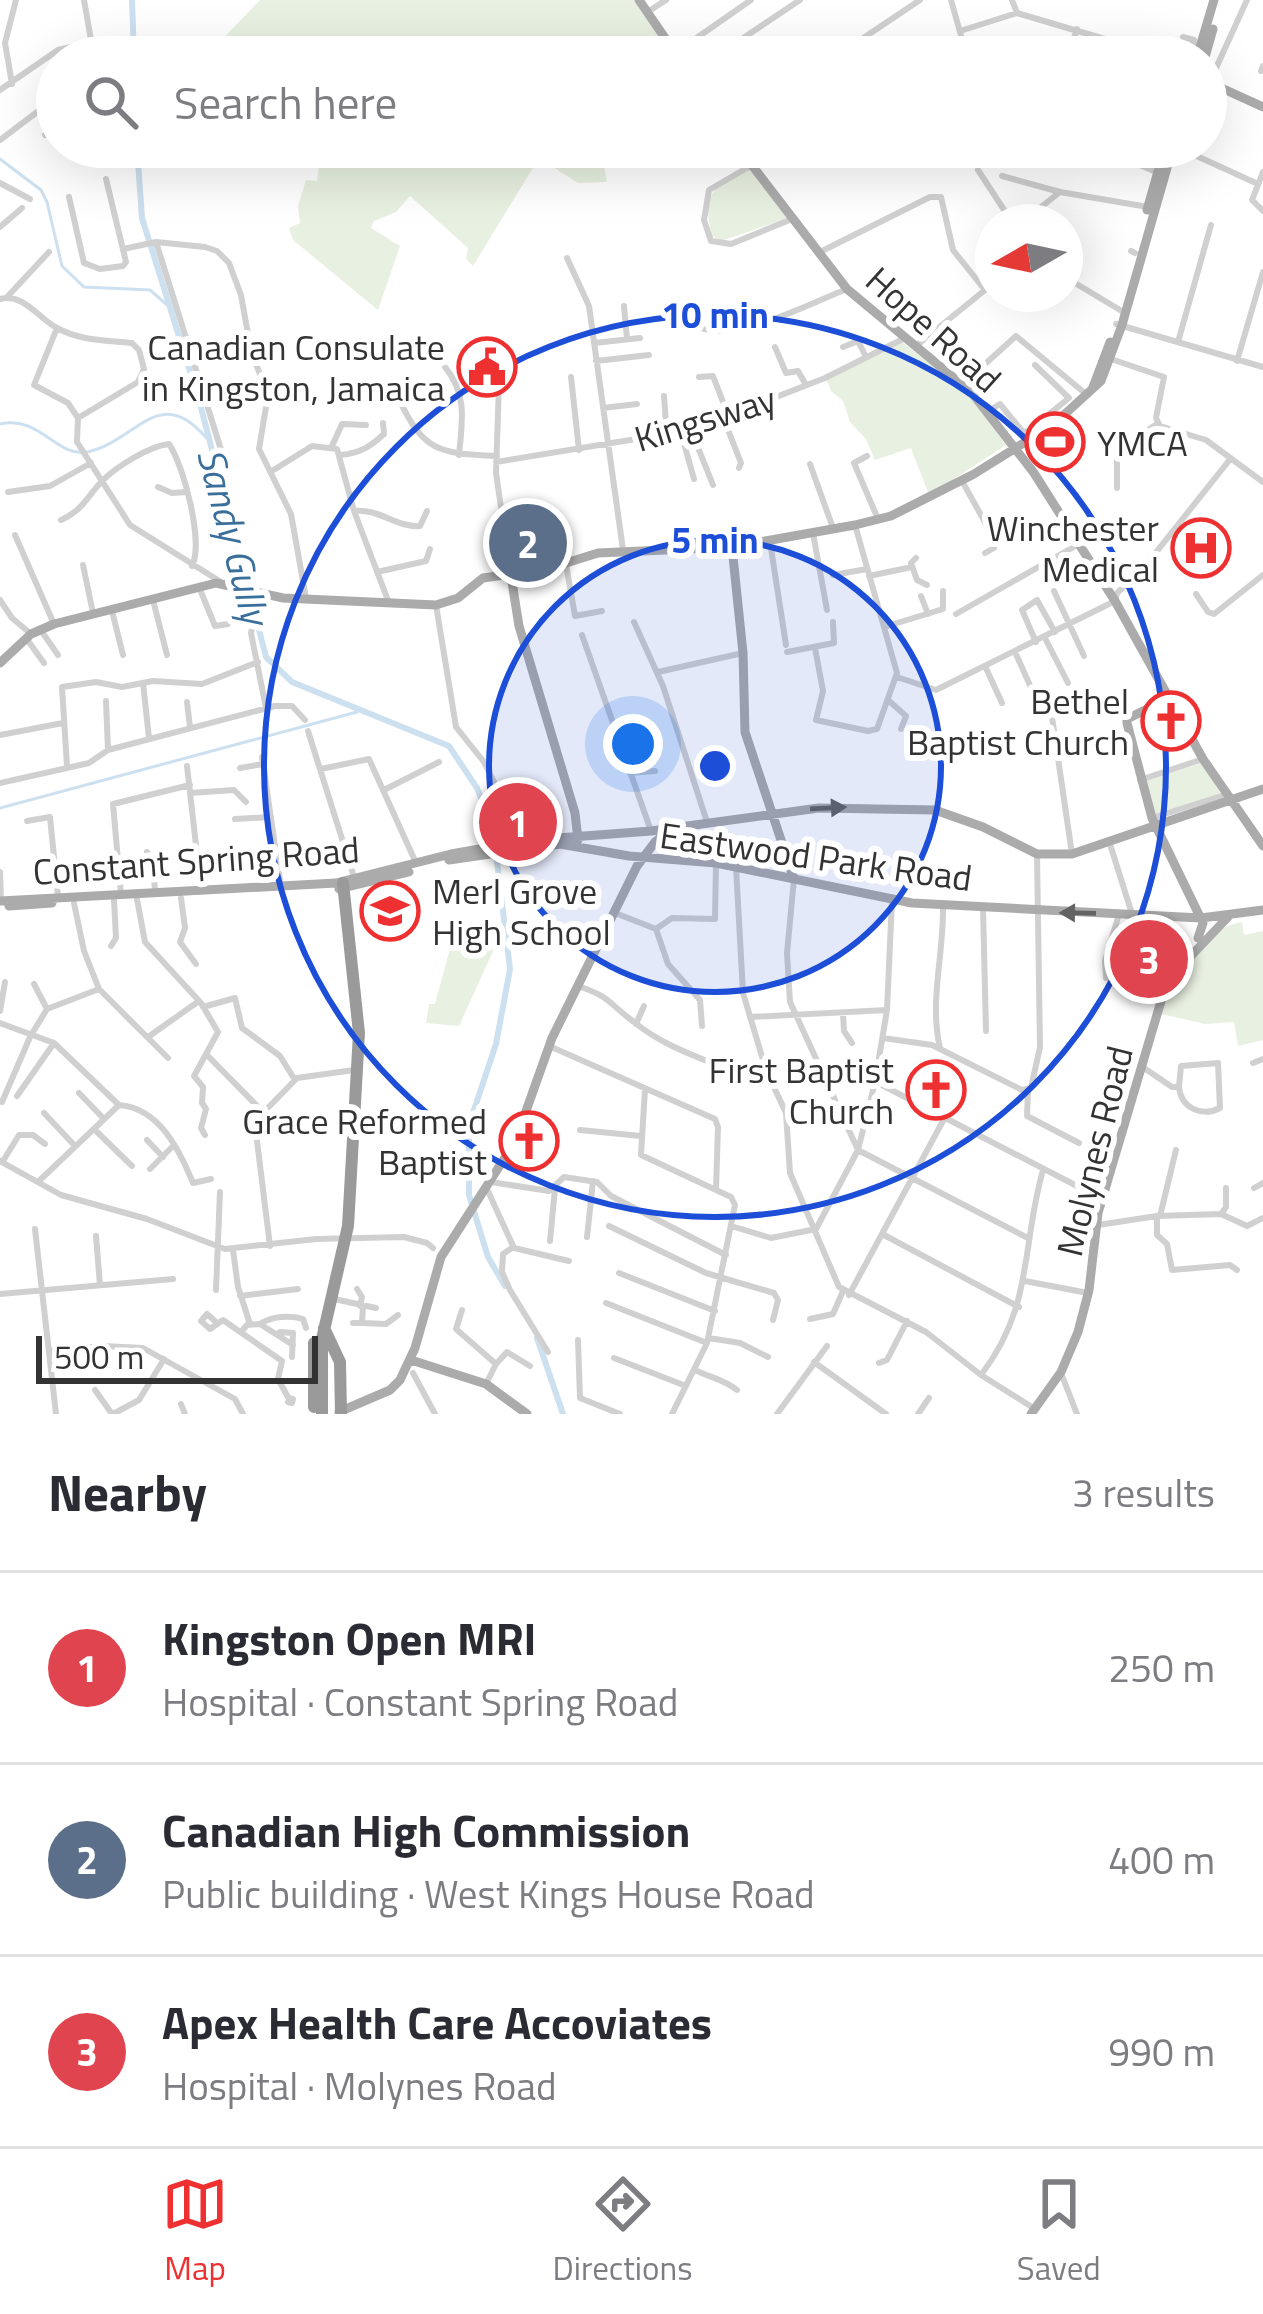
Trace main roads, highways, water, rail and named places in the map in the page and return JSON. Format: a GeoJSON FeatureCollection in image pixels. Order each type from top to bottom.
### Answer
{"type":"FeatureCollection","features":[{"type":"Feature","properties":{"kind":"highway"},"geometry":{"type":"LineString","coordinates":[[318,1414],[323,1327],[341,1240],[359,1033],[345,885]]}},
{"type":"Feature","properties":{"kind":"highway"},"geometry":{"type":"LineString","coordinates":[[318,1414],[315,1331],[341,1240]]}},
{"type":"Feature","properties":{"kind":"highway"},"geometry":{"type":"LineString","coordinates":[[323,1327],[340,1362],[339,1413]]}},
{"type":"Feature","properties":{"kind":"highway"},"geometry":{"type":"LineString","coordinates":[[303,1414],[314,1381]]}},
{"type":"Feature","properties":{"kind":"main road"},"geometry":{"type":"LineString","coordinates":[[639,0],[663,36]]}},
{"type":"Feature","properties":{"kind":"main road"},"geometry":{"type":"LineString","coordinates":[[1207,36],[1217,0]]}},
{"type":"Feature","properties":{"kind":"main road"},"geometry":{"type":"LineString","coordinates":[[1227,88],[1263,105]]}},
{"type":"Feature","properties":{"kind":"main road","name":"Hope Road"},"geometry":{"type":"LineString","coordinates":[[754,168],[847,289],[963,384],[1015,448],[1080,543],[1203,759],[1263,846]]}},
{"type":"Feature","properties":{"kind":"main road"},"geometry":{"type":"LineString","coordinates":[[1122,312],[1133,252],[1162,168]]}},
{"type":"Feature","properties":{"kind":"main road"},"geometry":{"type":"LineString","coordinates":[[0,663],[32,634],[54,623],[199,587],[229,585],[307,599],[436,605],[458,598],[478,580],[623,550],[732,547],[878,520],[962,481],[1054,424],[1101,381],[1163,168]]}},
{"type":"Feature","properties":{"kind":"main road"},"geometry":{"type":"LineString","coordinates":[[1089,390],[1119,324]]}},
{"type":"Feature","properties":{"kind":"main road"},"geometry":{"type":"LineString","coordinates":[[732,547],[746,732],[794,879]]}},
{"type":"Feature","properties":{"kind":"main road"},"geometry":{"type":"LineString","coordinates":[[511,576],[519,626],[575,814],[578,840]]}},
{"type":"Feature","properties":{"kind":"main road"},"geometry":{"type":"LineString","coordinates":[[492,577],[508,588],[513,619],[519,626]]}},
{"type":"Feature","properties":{"kind":"main road"},"geometry":{"type":"LineString","coordinates":[[1167,981],[1202,933],[1201,918],[1153,821],[1127,718],[1169,698]]}},
{"type":"Feature","properties":{"kind":"main road","name":"Constant Spring Road"},"geometry":{"type":"LineString","coordinates":[[0,903],[74,903],[345,885],[416,863],[483,852],[819,808],[922,807],[983,827],[1037,854],[1072,854],[1153,821],[1263,789]]}},
{"type":"Feature","properties":{"kind":"main road"},"geometry":{"type":"LineString","coordinates":[[536,839],[572,831],[575,814]]}},
{"type":"Feature","properties":{"kind":"main road"},"geometry":{"type":"LineString","coordinates":[[339,1413],[390,1390],[409,1369],[441,1257],[515,1142],[549,1046],[578,986],[644,858],[670,829]]}},
{"type":"Feature","properties":{"kind":"main road","name":"Constant Spring Road"},"geometry":{"type":"LineString","coordinates":[[503,849],[536,839],[578,840]]}},
{"type":"Feature","properties":{"kind":"main road","name":"Eastwood Park Road"},"geometry":{"type":"LineString","coordinates":[[578,840],[629,856],[716,863],[943,906],[1201,918],[1263,910]]}},
{"type":"Feature","properties":{"kind":"main road","name":"Constant Spring Road"},"geometry":{"type":"LineString","coordinates":[[0,903],[58,897],[181,898],[345,885],[483,852]]}},
{"type":"Feature","properties":{"kind":"main road"},"geometry":{"type":"LineString","coordinates":[[629,856],[634,862],[632,879]]}},
{"type":"Feature","properties":{"kind":"main road"},"geometry":{"type":"LineString","coordinates":[[632,879],[649,862],[670,858]]}},
{"type":"Feature","properties":{"kind":"main road","name":"Molynes Road"},"geometry":{"type":"LineString","coordinates":[[1033,1411],[1060,1372],[1078,1333],[1095,1226],[1167,981],[1230,915]]}},
{"type":"Feature","properties":{"kind":"main road"},"geometry":{"type":"LineString","coordinates":[[409,1369],[429,1366],[486,1384],[527,1414]]}},
{"type":"Feature","properties":{"kind":"waterway"},"geometry":{"type":"LineString","coordinates":[[132,0],[133,36]]}},
{"type":"Feature","properties":{"kind":"waterway"},"geometry":{"type":"LineString","coordinates":[[0,159],[41,190],[62,266],[84,287],[150,290],[174,311]]}},
{"type":"Feature","properties":{"kind":"waterway","name":"Sandy Gully"},"geometry":{"type":"LineString","coordinates":[[138,168],[142,218],[199,400],[266,657],[292,682],[449,746],[477,788],[493,828],[510,969],[496,1044],[469,1125],[469,1195],[488,1257],[505,1286]]}},
{"type":"Feature","properties":{"kind":"waterway"},"geometry":{"type":"LineString","coordinates":[[0,424],[26,425],[66,449],[87,452],[149,419],[177,415],[210,442]]}},
{"type":"Feature","properties":{"kind":"waterway","name":"Sandy Gully"},"geometry":{"type":"LineString","coordinates":[[0,808],[357,712]]}},
{"type":"Feature","properties":{"kind":"waterway","name":"Sandy Gully"},"geometry":{"type":"LineString","coordinates":[[537,1338],[563,1414]]}},
{"type":"Feature","properties":{"kind":"place","name":"Canadian Consulate in Kingston, Jamaica"},"geometry":{"type":"Point","coordinates":[487,367]}},
{"type":"Feature","properties":{"kind":"place","name":"YMCA"},"geometry":{"type":"Point","coordinates":[1055,442]}},
{"type":"Feature","properties":{"kind":"place","name":"Canadian High Commission"},"geometry":{"type":"Point","coordinates":[528,543]}},
{"type":"Feature","properties":{"kind":"place","name":"Winchester Medical"},"geometry":{"type":"Point","coordinates":[1201,548]}},
{"type":"Feature","properties":{"kind":"place","name":"Bethel Baptist Church"},"geometry":{"type":"Point","coordinates":[1171,721]}},
{"type":"Feature","properties":{"kind":"place","name":"Kingston Open MRI"},"geometry":{"type":"Point","coordinates":[518,822]}},
{"type":"Feature","properties":{"kind":"place","name":"Merl Grove High School"},"geometry":{"type":"Point","coordinates":[390,911]}},
{"type":"Feature","properties":{"kind":"place","name":"Apex Health Care Accoviates"},"geometry":{"type":"Point","coordinates":[1149,959]}},
{"type":"Feature","properties":{"kind":"place","name":"First Baptist Church"},"geometry":{"type":"Point","coordinates":[936,1090]}},
{"type":"Feature","properties":{"kind":"place","name":"Grace Reformed Baptist"},"geometry":{"type":"Point","coordinates":[529,1141]}}]}
